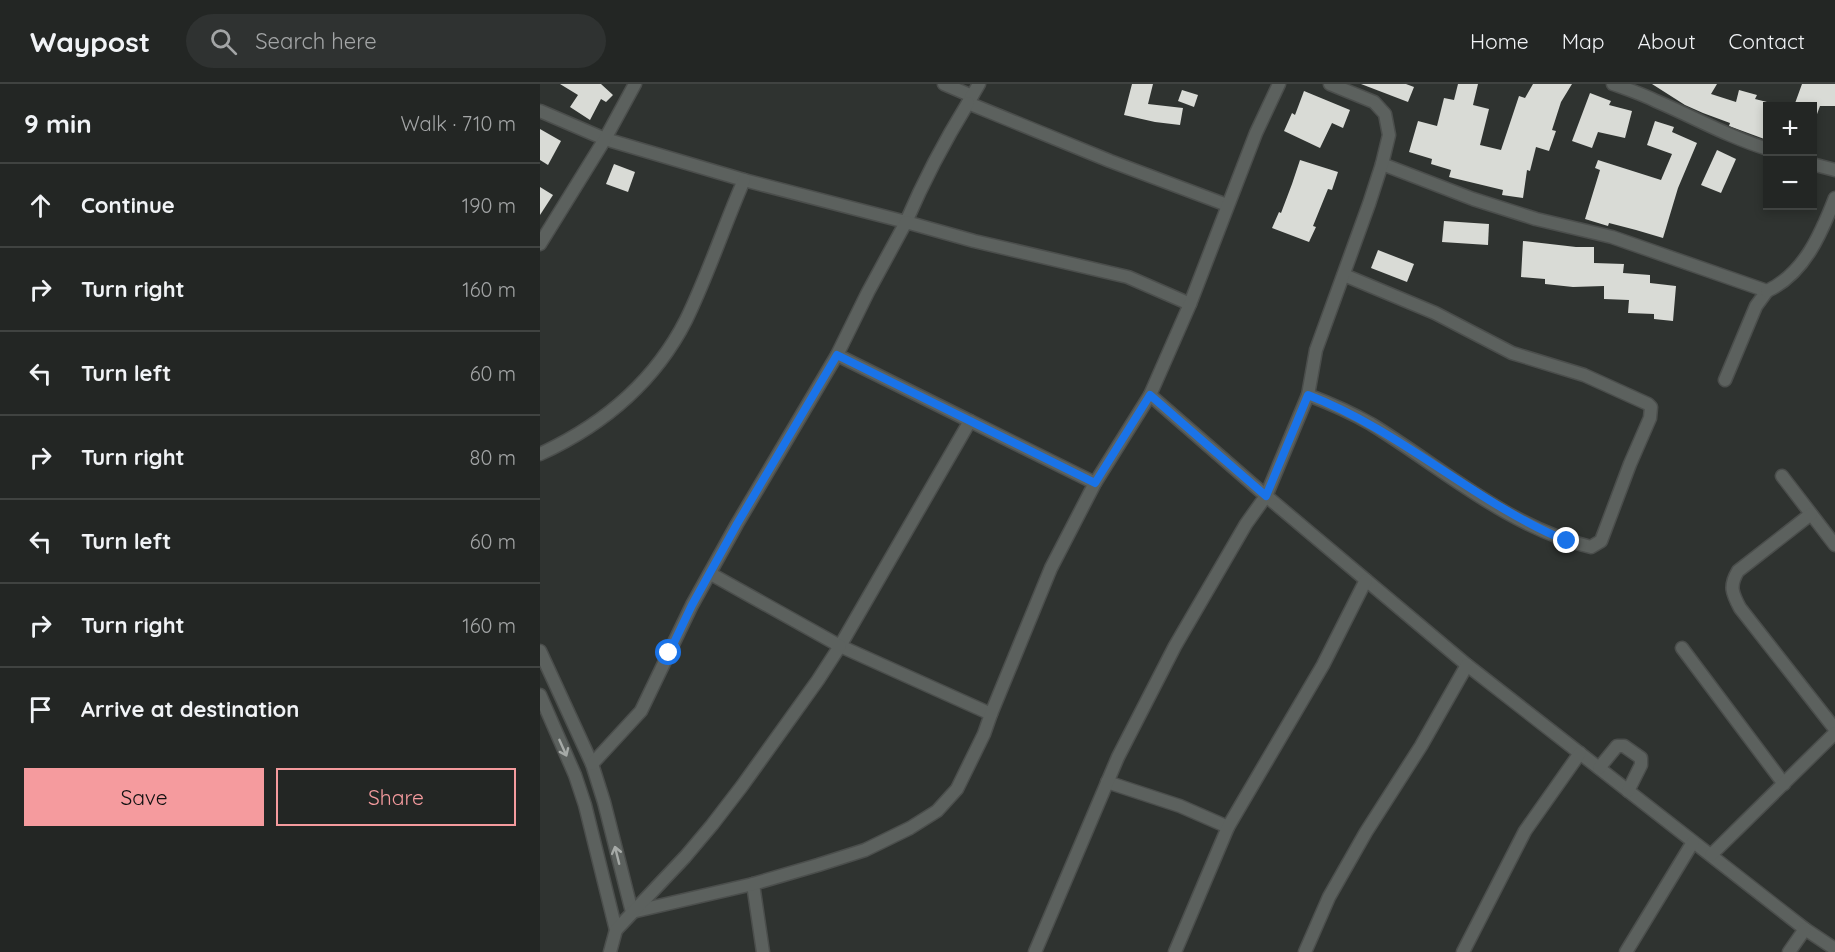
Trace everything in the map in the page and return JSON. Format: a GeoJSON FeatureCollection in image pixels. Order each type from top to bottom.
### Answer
{"type":"FeatureCollection","features":[{"type":"Feature","properties":{"kind":"street"},"geometry":{"type":"LineString","coordinates":[[540,244],[605,139],[634,84]]}},
{"type":"Feature","properties":{"kind":"street"},"geometry":{"type":"LineString","coordinates":[[944,84],[970,100],[1110,161],[1227,205]]}},
{"type":"Feature","properties":{"kind":"street"},"geometry":{"type":"LineString","coordinates":[[592,764],[641,711],[692,605],[837,355],[906,222],[928,172],[979,84]]}},
{"type":"Feature","properties":{"kind":"street"},"geometry":{"type":"LineString","coordinates":[[632,912],[753,884],[865,850],[910,828],[937,811],[957,789],[984,734],[1051,568],[1095,483],[1150,395],[1190,304],[1256,133],[1279,84]]}},
{"type":"Feature","properties":{"kind":"street"},"geometry":{"type":"LineString","coordinates":[[1035,952],[1118,757],[1175,646],[1246,524],[1266,496],[1308,395],[1316,350],[1382,164],[1389,135],[1385,114],[1374,102],[1330,84]]}},
{"type":"Feature","properties":{"kind":"street"},"geometry":{"type":"LineString","coordinates":[[1613,84],[1656,100],[1743,142],[1763,148]]}},
{"type":"Feature","properties":{"kind":"street"},"geometry":{"type":"LineString","coordinates":[[540,111],[605,139],[744,180],[974,241],[1128,277],[1190,304]]}},
{"type":"Feature","properties":{"kind":"street"},"geometry":{"type":"LineString","coordinates":[[1382,164],[1536,219],[1612,237],[1767,291]]}},
{"type":"Feature","properties":{"kind":"street"},"geometry":{"type":"LineString","coordinates":[[1817,165],[1835,170]]}},
{"type":"Feature","properties":{"kind":"street"},"geometry":{"type":"LineString","coordinates":[[540,454],[596,423],[625,402],[651,371],[685,322],[744,180]]}},
{"type":"Feature","properties":{"kind":"street"},"geometry":{"type":"LineString","coordinates":[[1725,380],[1756,306],[1767,291],[1780,285],[1791,275],[1814,246],[1835,198]]}},
{"type":"Feature","properties":{"kind":"street"},"geometry":{"type":"LineString","coordinates":[[1308,395],[1369,423],[1471,490],[1535,528],[1567,541],[1591,547],[1601,541],[1650,418],[1651,407],[1635,398],[1584,375],[1512,353],[1435,313],[1344,275]]}},
{"type":"Feature","properties":{"kind":"street"},"geometry":{"type":"LineString","coordinates":[[837,355],[1095,483]]}},
{"type":"Feature","properties":{"kind":"street"},"geometry":{"type":"LineString","coordinates":[[1150,395],[1467,665],[1693,842],[1835,949]]}},
{"type":"Feature","properties":{"kind":"street"},"geometry":{"type":"LineString","coordinates":[[610,952],[616,930],[685,857],[730,802],[818,680],[970,421]]}},
{"type":"Feature","properties":{"kind":"street"},"geometry":{"type":"LineString","coordinates":[[1782,476],[1835,545]]}},
{"type":"Feature","properties":{"kind":"street"},"geometry":{"type":"LineString","coordinates":[[1711,855],[1835,731],[1740,608],[1732,590],[1732,581],[1738,571],[1811,514]]}},
{"type":"Feature","properties":{"kind":"street"},"geometry":{"type":"LineString","coordinates":[[711,574],[840,646],[991,714]]}},
{"type":"Feature","properties":{"kind":"street"},"geometry":{"type":"LineString","coordinates":[[1174,952],[1228,827],[1323,665],[1366,580]]}},
{"type":"Feature","properties":{"kind":"street"},"geometry":{"type":"LineString","coordinates":[[1682,648],[1784,783]]}},
{"type":"Feature","properties":{"kind":"street"},"geometry":{"type":"LineString","coordinates":[[543,656],[592,764],[632,912]]}},
{"type":"Feature","properties":{"kind":"street"},"geometry":{"type":"LineString","coordinates":[[1305,952],[1329,897],[1366,832],[1421,746],[1467,665]]}},
{"type":"Feature","properties":{"kind":"street"},"geometry":{"type":"LineString","coordinates":[[540,695],[575,775],[585,805],[616,930]]}},
{"type":"Feature","properties":{"kind":"street"},"geometry":{"type":"LineString","coordinates":[[1599,768],[1617,746],[1624,746],[1641,758],[1641,765],[1628,791]]}},
{"type":"Feature","properties":{"kind":"street"},"geometry":{"type":"LineString","coordinates":[[1463,952],[1525,831],[1580,753]]}},
{"type":"Feature","properties":{"kind":"street"},"geometry":{"type":"LineString","coordinates":[[1107,782],[1180,806],[1228,827]]}},
{"type":"Feature","properties":{"kind":"street"},"geometry":{"type":"LineString","coordinates":[[1626,952],[1693,842]]}},
{"type":"Feature","properties":{"kind":"street"},"geometry":{"type":"LineString","coordinates":[[753,884],[763,952]]}},
{"type":"Feature","properties":{"kind":"street"},"geometry":{"type":"LineString","coordinates":[[1789,952],[1805,928]]}},
{"type":"Feature","properties":{"kind":"building"},"geometry":{"type":"Polygon","coordinates":[[[560,84],[601,84],[613,95],[606,102],[601,99],[590,120],[570,107],[578,95],[560,84]]]}},
{"type":"Feature","properties":{"kind":"building"},"geometry":{"type":"Polygon","coordinates":[[[1132,84],[1153,84],[1148,104],[1183,108],[1180,125],[1124,115],[1132,84]]]}},
{"type":"Feature","properties":{"kind":"building"},"geometry":{"type":"Polygon","coordinates":[[[1361,84],[1406,84],[1414,87],[1408,102],[1361,84]]]}},
{"type":"Feature","properties":{"kind":"building"},"geometry":{"type":"Polygon","coordinates":[[[1458,84],[1478,84],[1473,105],[1489,109],[1480,145],[1501,150],[1519,96],[1525,98],[1533,84],[1572,84],[1561,102],[1552,130],[1556,131],[1549,151],[1536,147],[1530,171],[1527,170],[1523,198],[1502,195],[1503,190],[1449,177],[1451,170],[1431,164],[1432,159],[1409,152],[1418,121],[1437,126],[1444,98],[1454,100],[1458,84]]]}},
{"type":"Feature","properties":{"kind":"building"},"geometry":{"type":"Polygon","coordinates":[[[1652,84],[1717,84],[1711,94],[1736,102],[1739,90],[1757,95],[1755,99],[1767,102],[1763,102],[1763,139],[1729,126],[1730,123],[1685,105],[1652,84]]]}},
{"type":"Feature","properties":{"kind":"building"},"geometry":{"type":"Polygon","coordinates":[[[1802,84],[1835,84],[1835,106],[1820,106],[1817,114],[1817,102],[1795,102],[1802,84]]]}},
{"type":"Feature","properties":{"kind":"building"},"geometry":{"type":"Polygon","coordinates":[[[1182,90],[1198,95],[1194,107],[1178,101],[1182,90]]]}},
{"type":"Feature","properties":{"kind":"building"},"geometry":{"type":"Polygon","coordinates":[[[1304,91],[1350,110],[1343,128],[1332,123],[1320,148],[1284,131],[1292,113],[1295,115],[1304,91]]]}},
{"type":"Feature","properties":{"kind":"building"},"geometry":{"type":"Polygon","coordinates":[[[1590,93],[1611,101],[1609,105],[1632,111],[1625,138],[1598,132],[1592,148],[1572,141],[1590,93]]]}},
{"type":"Feature","properties":{"kind":"building"},"geometry":{"type":"Polygon","coordinates":[[[1655,121],[1674,127],[1672,132],[1697,143],[1678,188],[1663,238],[1585,219],[1600,170],[1595,168],[1598,160],[1661,180],[1672,154],[1647,145],[1655,121]]]}},
{"type":"Feature","properties":{"kind":"building"},"geometry":{"type":"Polygon","coordinates":[[[540,129],[561,141],[548,165],[540,160],[540,129]]]}},
{"type":"Feature","properties":{"kind":"building"},"geometry":{"type":"Polygon","coordinates":[[[1717,150],[1736,159],[1721,193],[1701,185],[1717,150]]]}},
{"type":"Feature","properties":{"kind":"building"},"geometry":{"type":"Polygon","coordinates":[[[1300,160],[1338,172],[1332,190],[1328,189],[1309,242],[1272,228],[1279,212],[1281,213],[1300,160]]]}},
{"type":"Feature","properties":{"kind":"building"},"geometry":{"type":"Polygon","coordinates":[[[614,164],[635,172],[628,192],[606,184],[614,164]]]}},
{"type":"Feature","properties":{"kind":"building"},"geometry":{"type":"Polygon","coordinates":[[[540,187],[553,195],[540,215],[540,187]]]}},
{"type":"Feature","properties":{"kind":"building"},"geometry":{"type":"Polygon","coordinates":[[[1444,221],[1489,224],[1488,245],[1442,242],[1444,221]]]}},
{"type":"Feature","properties":{"kind":"building"},"geometry":{"type":"Polygon","coordinates":[[[1523,241],[1594,247],[1594,263],[1624,264],[1623,273],[1650,275],[1650,283],[1676,286],[1673,321],[1654,319],[1654,314],[1628,313],[1629,300],[1604,299],[1604,286],[1573,287],[1545,284],[1545,279],[1521,277],[1523,241]]]}},
{"type":"Feature","properties":{"kind":"building"},"geometry":{"type":"Polygon","coordinates":[[[1378,250],[1414,264],[1407,282],[1371,268],[1378,250]]]}},
{"type":"Feature","properties":{"kind":"route"},"geometry":{"type":"LineString","coordinates":[[669,653],[692,605],[737,524],[837,355],[1095,483],[1150,395],[1266,496],[1308,395],[1369,423],[1471,490],[1535,528],[1567,541]]}}]}
